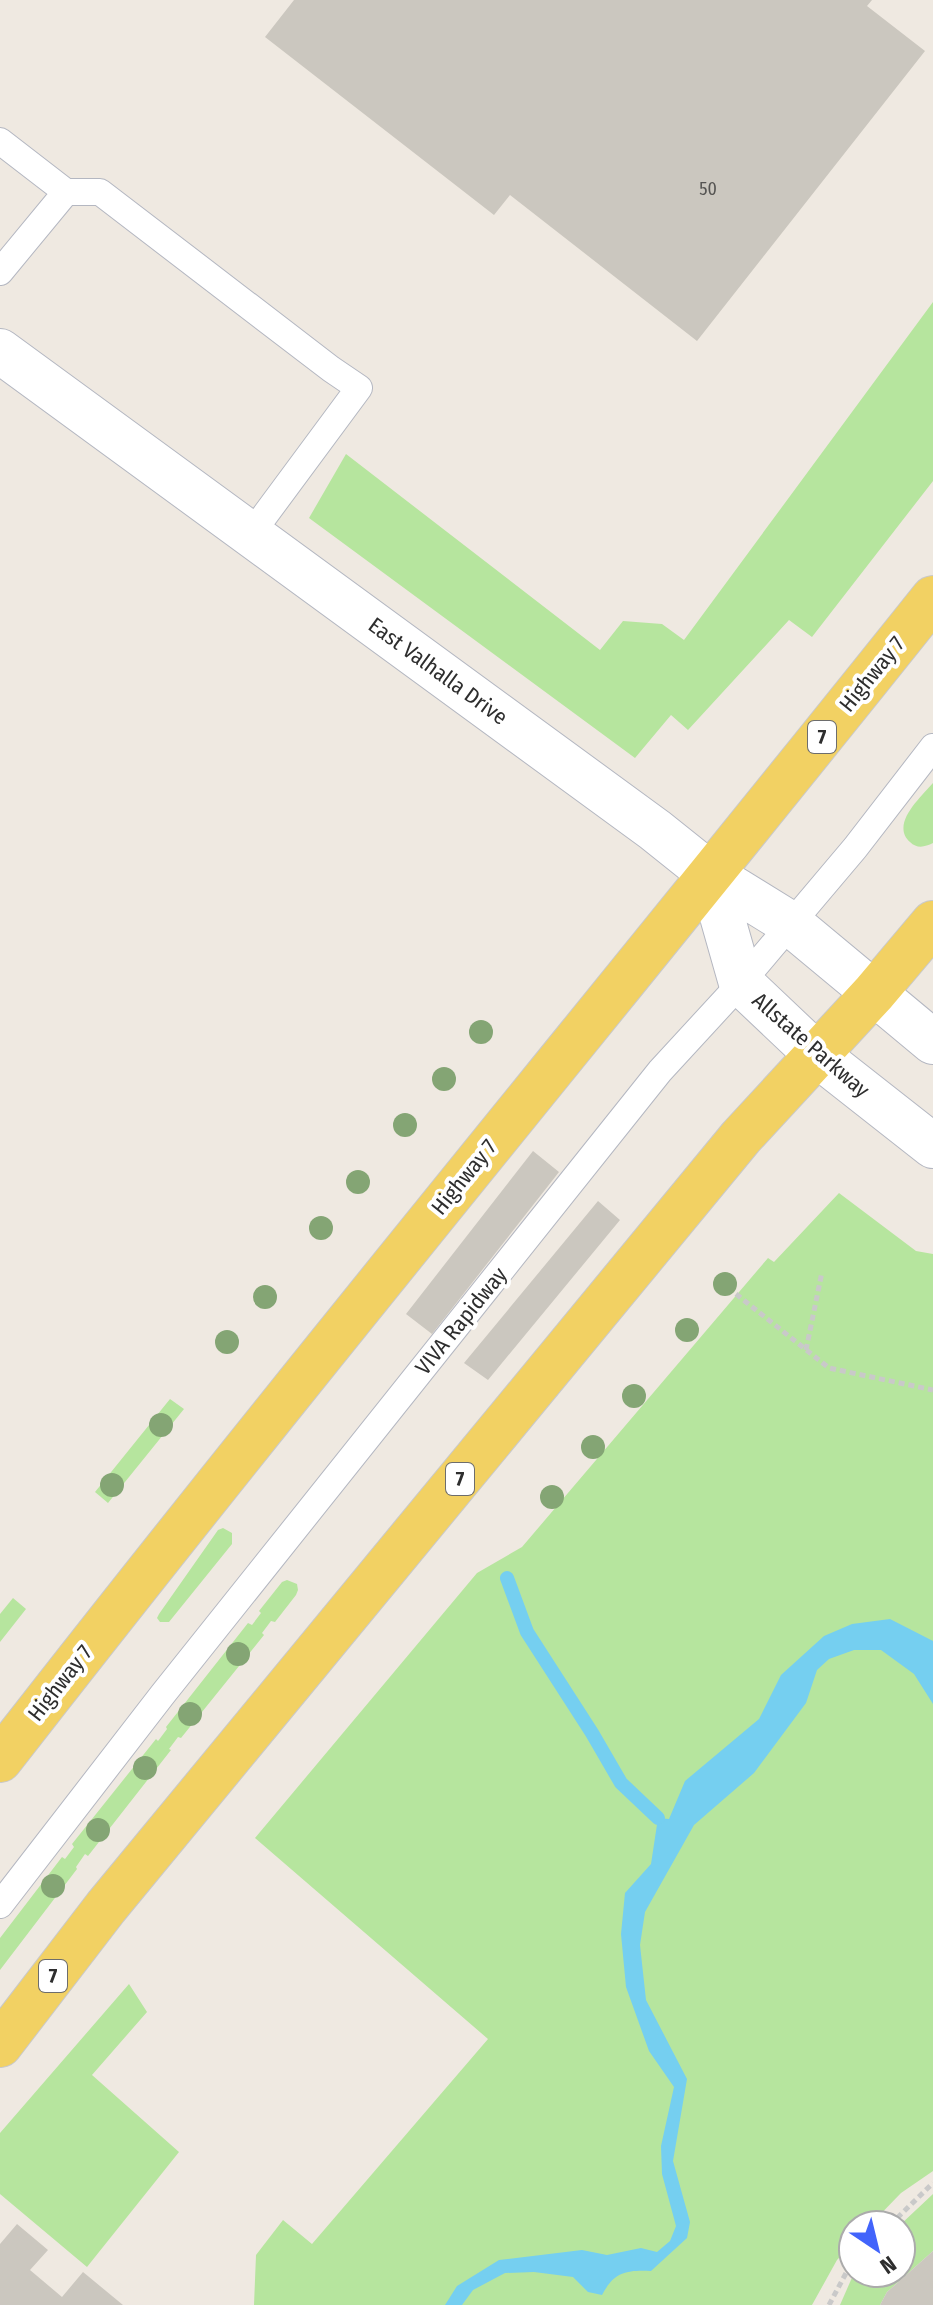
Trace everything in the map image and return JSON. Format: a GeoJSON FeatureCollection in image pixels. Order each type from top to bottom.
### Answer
{"type":"FeatureCollection","features":[{"type":"Feature","properties":{"kind":"main road","name":"Highway 7"},"geometry":{"type":"LineString","coordinates":[[0,1760],[480,1157],[933,598]]}},
{"type":"Feature","properties":{"kind":"main road","name":"7"},"geometry":{"type":"LineString","coordinates":[[0,2045],[106,1907],[731,1150],[874,993],[933,923]]}},
{"type":"Feature","properties":{"kind":"street","name":"East Valhalla Drive"},"geometry":{"type":"LineString","coordinates":[[0,351],[655,830],[710,874],[791,924],[874,993]]}},
{"type":"Feature","properties":{"kind":"street","name":"Allstate Parkway"},"geometry":{"type":"LineString","coordinates":[[710,874],[741,983],[816,1054],[933,1146]]}},
{"type":"Feature","properties":{"kind":"street"},"geometry":{"type":"LineString","coordinates":[[874,993],[933,1042]]}},
{"type":"Feature","properties":{"kind":"lane"},"geometry":{"type":"LineString","coordinates":[[0,141],[66,192],[100,192],[359,388],[251,534]]}},
{"type":"Feature","properties":{"kind":"lane"},"geometry":{"type":"LineString","coordinates":[[0,272],[66,192]]}},
{"type":"Feature","properties":{"kind":"lane","name":"VIVA Rapidway"},"geometry":{"type":"LineString","coordinates":[[0,1905],[173,1682],[660,1071],[791,924],[933,747]]}},
{"type":"Feature","properties":{"kind":"path"},"geometry":{"type":"LineString","coordinates":[[806,1350],[822,1272]]}},
{"type":"Feature","properties":{"kind":"path"},"geometry":{"type":"LineString","coordinates":[[736,1294],[829,1368],[933,1390]]}},
{"type":"Feature","properties":{"kind":"path"},"geometry":{"type":"LineString","coordinates":[[906,2209],[933,2183]]}},
{"type":"Feature","properties":{"kind":"green space"},"geometry":{"type":"Polygon","coordinates":[[[933,302],[933,481],[812,637],[789,620],[688,730],[671,715],[635,758],[309,518],[346,454],[600,650],[623,621],[662,624],[684,640],[933,302]]]}},
{"type":"Feature","properties":{"kind":"green space"},"geometry":{"type":"Polygon","coordinates":[[[933,783],[933,843],[918,846],[910,842],[903,827],[915,803],[933,783]]]}},
{"type":"Feature","properties":{"kind":"green space"},"geometry":{"type":"Polygon","coordinates":[[[839,1193],[916,1251],[933,1254],[933,2171],[901,2193],[886,2209],[837,2209],[837,2260],[812,2305],[254,2305],[256,2255],[283,2220],[312,2244],[488,2039],[255,1838],[477,1573],[522,1547],[768,1258],[774,1262],[839,1193]]]}},
{"type":"Feature","properties":{"kind":"green space"},"geometry":{"type":"Polygon","coordinates":[[[170,1399],[184,1409],[108,1503],[95,1492],[170,1399]]]}},
{"type":"Feature","properties":{"kind":"green space"},"geometry":{"type":"Polygon","coordinates":[[[223,1528],[232,1533],[232,1544],[169,1622],[160,1622],[157,1618],[159,1614],[218,1530],[223,1528]]]}},
{"type":"Feature","properties":{"kind":"green space"},"geometry":{"type":"Polygon","coordinates":[[[287,1580],[297,1584],[296,1595],[275,1622],[271,1621],[262,1633],[264,1635],[181,1738],[178,1737],[88,1856],[85,1854],[77,1869],[0,1970],[0,1938],[248,1623],[252,1625],[261,1613],[259,1611],[287,1580]]]}},
{"type":"Feature","properties":{"kind":"green space"},"geometry":{"type":"Polygon","coordinates":[[[13,1598],[26,1609],[0,1642],[0,1614],[13,1598]]]}},
{"type":"Feature","properties":{"kind":"green space"},"geometry":{"type":"Polygon","coordinates":[[[129,1984],[147,2012],[92,2075],[179,2152],[87,2267],[0,2194],[0,2133],[129,1984]]]}},
{"type":"Feature","properties":{"kind":"green space"},"geometry":{"type":"Polygon","coordinates":[[[933,2194],[933,2251],[917,2265],[917,2209],[933,2194]]]}},
{"type":"Feature","properties":{"kind":"green space"},"geometry":{"type":"Polygon","coordinates":[[[847,2289],[890,2289],[880,2305],[840,2305],[847,2289]]]}},
{"type":"Feature","properties":{"kind":"water"},"geometry":{"type":"Polygon","coordinates":[[[890,1619],[933,1641],[933,1704],[914,1674],[881,1650],[854,1650],[829,1659],[817,1670],[806,1703],[754,1773],[694,1825],[645,1912],[640,1945],[646,2000],[687,2079],[673,2161],[690,2222],[687,2238],[651,2271],[622,2274],[611,2281],[602,2295],[588,2292],[573,2277],[534,2272],[505,2273],[473,2290],[462,2305],[445,2305],[457,2286],[499,2260],[582,2250],[607,2255],[641,2248],[657,2252],[670,2241],[676,2226],[662,2174],[661,2146],[674,2087],[649,2051],[626,1987],[621,1934],[625,1893],[651,1864],[658,1818],[669,1819],[685,1781],[759,1719],[781,1675],[824,1636],[852,1624],[890,1619]]]}},
{"type":"Feature","properties":{"kind":"building"},"geometry":{"type":"Polygon","coordinates":[[[294,0],[872,0],[867,6],[925,51],[697,341],[510,195],[494,215],[265,37],[294,0]]]}},
{"type":"Feature","properties":{"kind":"building"},"geometry":{"type":"Polygon","coordinates":[[[533,1151],[559,1172],[432,1334],[406,1314],[533,1151]]]}},
{"type":"Feature","properties":{"kind":"building"},"geometry":{"type":"Polygon","coordinates":[[[598,1201],[620,1220],[488,1380],[464,1363],[598,1201]]]}},
{"type":"Feature","properties":{"kind":"building"},"geometry":{"type":"Polygon","coordinates":[[[17,2224],[48,2250],[30,2270],[62,2297],[83,2272],[123,2305],[0,2305],[0,2244],[17,2224]]]}},
{"type":"Feature","properties":{"kind":"building"},"geometry":{"type":"Polygon","coordinates":[[[933,2251],[933,2305],[880,2305],[890,2289],[917,2289],[917,2265],[933,2251]]]}},
{"type":"Feature","properties":{"kind":"waterway"},"geometry":{"type":"LineString","coordinates":[[507,1578],[527,1632],[621,1783],[658,1818]]}}]}
